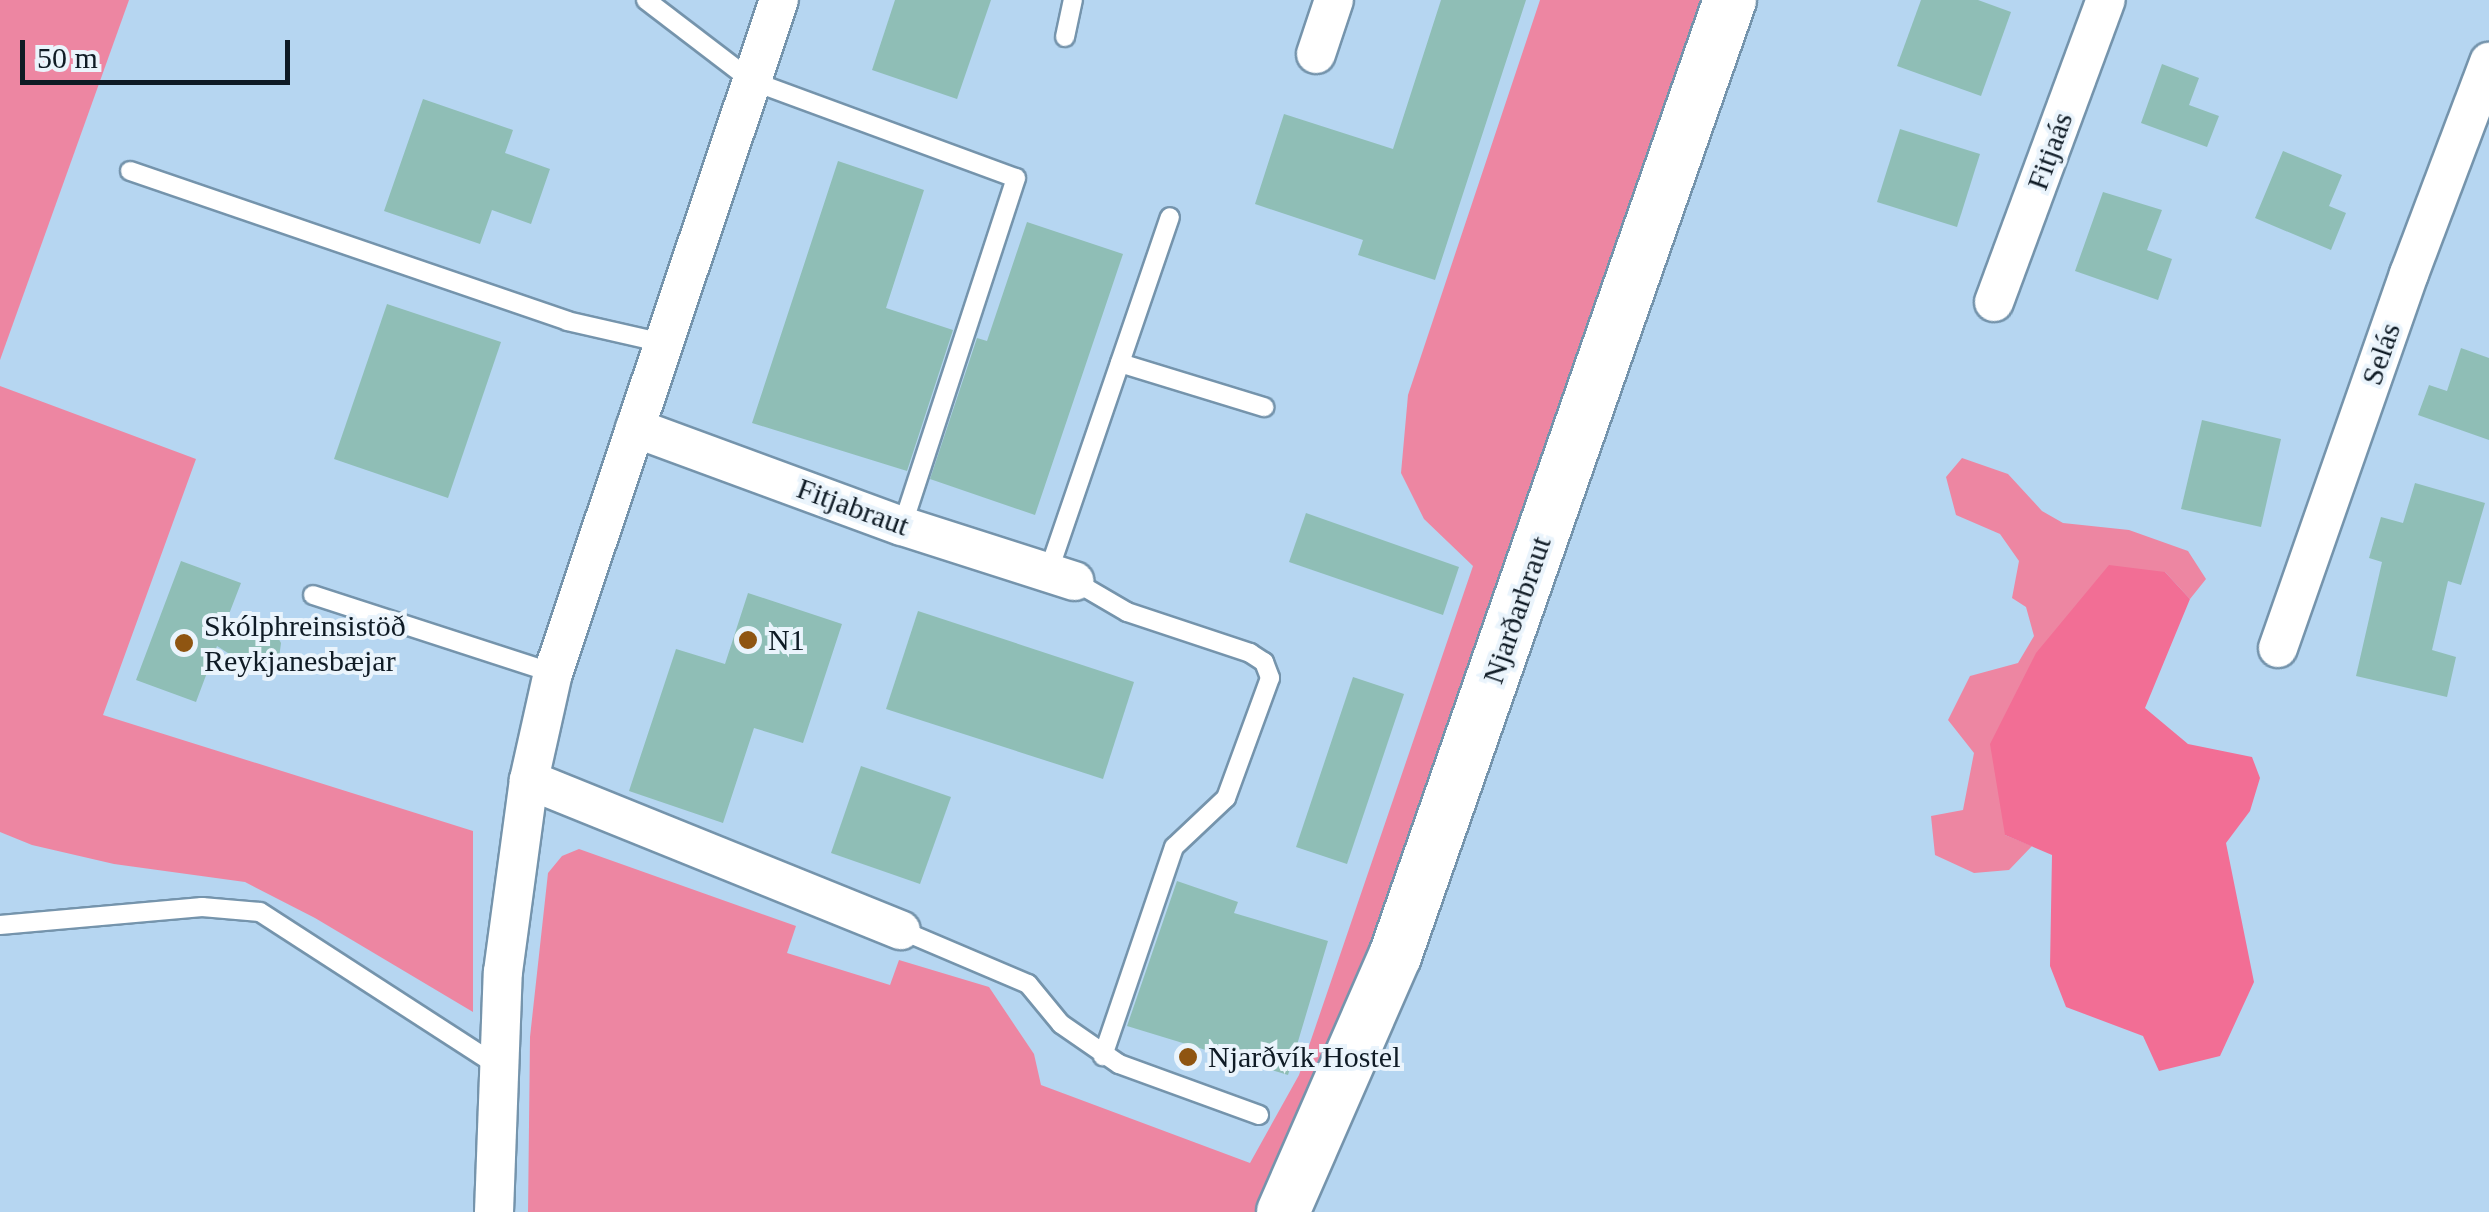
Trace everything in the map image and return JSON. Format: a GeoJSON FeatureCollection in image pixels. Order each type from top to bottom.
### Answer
{"type":"FeatureCollection","features":[{"type":"Feature","properties":{"kind":"main road","name":"Njarðarbraut"},"geometry":{"type":"LineString","coordinates":[[1282,1212],[1395,956],[1730,0]]}},
{"type":"Feature","properties":{"kind":"street"},"geometry":{"type":"LineString","coordinates":[[494,1212],[503,972],[529,780],[553,673],[779,0]]}},
{"type":"Feature","properties":{"kind":"street"},"geometry":{"type":"LineString","coordinates":[[1316,54],[1334,0]]}},
{"type":"Feature","properties":{"kind":"street","name":"Fitjaás"},"geometry":{"type":"LineString","coordinates":[[1994,302],[2106,0]]}},
{"type":"Feature","properties":{"kind":"street","name":"Selás"},"geometry":{"type":"LineString","coordinates":[[2278,648],[2409,274],[2489,62]]}},
{"type":"Feature","properties":{"kind":"street","name":"Fitjabraut"},"geometry":{"type":"LineString","coordinates":[[635,428],[902,526],[1061,577]]}},
{"type":"Feature","properties":{"kind":"street"},"geometry":{"type":"LineString","coordinates":[[529,780],[901,930]]}},
{"type":"Feature","properties":{"kind":"lane"},"geometry":{"type":"LineString","coordinates":[[646,0],[752,81],[1016,178],[902,526]]}},
{"type":"Feature","properties":{"kind":"lane"},"geometry":{"type":"LineString","coordinates":[[1065,37],[1073,0]]}},
{"type":"Feature","properties":{"kind":"lane"},"geometry":{"type":"LineString","coordinates":[[130,171],[567,321],[664,344]]}},
{"type":"Feature","properties":{"kind":"lane"},"geometry":{"type":"LineString","coordinates":[[1103,1056],[1174,847],[1226,798],[1270,678],[1264,662],[1250,654],[1127,612],[1061,577],[1120,363],[1170,217]]}},
{"type":"Feature","properties":{"kind":"lane"},"geometry":{"type":"LineString","coordinates":[[1120,363],[1264,407]]}},
{"type":"Feature","properties":{"kind":"lane"},"geometry":{"type":"LineString","coordinates":[[313,595],[553,673]]}},
{"type":"Feature","properties":{"kind":"lane"},"geometry":{"type":"LineString","coordinates":[[0,924],[202,907],[260,912],[498,1066]]}},
{"type":"Feature","properties":{"kind":"lane"},"geometry":{"type":"LineString","coordinates":[[901,930],[1028,984],[1061,1024],[1103,1056],[1259,1115]]}},
{"type":"Feature","properties":{"kind":"shaded area"},"geometry":{"type":"Polygon","coordinates":[[[0,0],[129,0],[0,360],[0,0]]]}},
{"type":"Feature","properties":{"kind":"shaded area"},"geometry":{"type":"Polygon","coordinates":[[[1540,0],[1710,0],[1379,953],[1261,1212],[528,1212],[530,1037],[548,873],[562,856],[579,849],[796,926],[787,953],[890,985],[899,960],[989,987],[1034,1054],[1041,1085],[1250,1163],[1299,1075],[1473,566],[1424,519],[1401,473],[1408,395],[1540,0]]]}},
{"type":"Feature","properties":{"kind":"shaded area"},"geometry":{"type":"Polygon","coordinates":[[[0,386],[196,459],[103,715],[473,831],[473,1012],[315,918],[245,882],[114,864],[32,845],[0,832],[0,386]]]}},
{"type":"Feature","properties":{"kind":"shaded area"},"geometry":{"type":"Polygon","coordinates":[[[1962,458],[2008,474],[2042,511],[2063,523],[2129,530],[2188,551],[2206,579],[2190,599],[2165,572],[2005,835],[2032,846],[2009,870],[1974,873],[1935,855],[1931,816],[1963,810],[1974,753],[1948,720],[1970,676],[2018,663],[2034,636],[2026,607],[2012,598],[2019,561],[2000,534],[1956,515],[1946,477],[1962,458]]]}},
{"type":"Feature","properties":{"kind":"shaded area"},"geometry":{"type":"Polygon","coordinates":[[[2109,565],[2165,572],[2190,599],[2145,708],[2188,744],[2252,757],[2260,778],[2250,811],[2226,843],[2254,982],[2220,1056],[2159,1071],[2143,1036],[2066,1007],[2050,966],[2052,855],[2005,835],[1990,744],[2036,653],[2109,565]]]}},
{"type":"Feature","properties":{"kind":"building"},"geometry":{"type":"Polygon","coordinates":[[[895,0],[991,0],[957,99],[872,70],[895,0]]]}},
{"type":"Feature","properties":{"kind":"building"},"geometry":{"type":"Polygon","coordinates":[[[1441,0],[1526,0],[1435,280],[1358,255],[1363,240],[1255,204],[1284,114],[1393,149],[1441,0]]]}},
{"type":"Feature","properties":{"kind":"building"},"geometry":{"type":"Polygon","coordinates":[[[1921,0],[1978,0],[2011,12],[1981,96],[1897,66],[1921,0]]]}},
{"type":"Feature","properties":{"kind":"building"},"geometry":{"type":"Polygon","coordinates":[[[2162,64],[2199,78],[2189,105],[2219,116],[2207,147],[2141,123],[2162,64]]]}},
{"type":"Feature","properties":{"kind":"building"},"geometry":{"type":"Polygon","coordinates":[[[423,99],[513,130],[505,153],[550,169],[531,224],[492,210],[480,244],[384,211],[423,99]]]}},
{"type":"Feature","properties":{"kind":"building"},"geometry":{"type":"Polygon","coordinates":[[[1900,129],[1980,154],[1957,227],[1877,202],[1900,129]]]}},
{"type":"Feature","properties":{"kind":"building"},"geometry":{"type":"Polygon","coordinates":[[[2283,151],[2342,175],[2329,206],[2346,213],[2331,250],[2255,218],[2283,151]]]}},
{"type":"Feature","properties":{"kind":"building"},"geometry":{"type":"Polygon","coordinates":[[[838,161],[924,190],[886,308],[953,330],[907,471],[752,423],[838,161]]]}},
{"type":"Feature","properties":{"kind":"building"},"geometry":{"type":"Polygon","coordinates":[[[2103,192],[2162,210],[2147,250],[2172,259],[2158,300],[2075,271],[2103,192]]]}},
{"type":"Feature","properties":{"kind":"building"},"geometry":{"type":"Polygon","coordinates":[[[1027,222],[1123,254],[1035,515],[930,479],[977,338],[987,341],[1027,222]]]}},
{"type":"Feature","properties":{"kind":"building"},"geometry":{"type":"Polygon","coordinates":[[[387,304],[501,342],[448,498],[334,459],[387,304]]]}},
{"type":"Feature","properties":{"kind":"building"},"geometry":{"type":"Polygon","coordinates":[[[2461,348],[2489,358],[2489,440],[2418,415],[2429,385],[2447,391],[2461,348]]]}},
{"type":"Feature","properties":{"kind":"building"},"geometry":{"type":"Polygon","coordinates":[[[2202,420],[2281,439],[2261,527],[2181,509],[2202,420]]]}},
{"type":"Feature","properties":{"kind":"building"},"geometry":{"type":"Polygon","coordinates":[[[2415,483],[2485,503],[2461,585],[2448,581],[2432,650],[2456,657],[2447,697],[2356,676],[2382,562],[2369,558],[2381,517],[2403,523],[2415,483]]]}},
{"type":"Feature","properties":{"kind":"building"},"geometry":{"type":"Polygon","coordinates":[[[1306,513],[1459,567],[1443,615],[1289,562],[1306,513]]]}},
{"type":"Feature","properties":{"kind":"building","name":"Skólphreinsistöð Reykjanesbæjar"},"geometry":{"type":"Polygon","coordinates":[[[181,561],[241,583],[224,627],[261,625],[275,632],[281,643],[279,658],[272,667],[256,671],[217,646],[196,702],[136,680],[181,561]]]}},
{"type":"Feature","properties":{"kind":"building"},"geometry":{"type":"Polygon","coordinates":[[[748,593],[842,624],[803,743],[754,728],[723,823],[629,791],[676,649],[725,664],[748,593]]]}},
{"type":"Feature","properties":{"kind":"building"},"geometry":{"type":"Polygon","coordinates":[[[918,611],[1134,682],[1103,779],[886,709],[918,611]]]}},
{"type":"Feature","properties":{"kind":"building"},"geometry":{"type":"Polygon","coordinates":[[[1353,677],[1404,694],[1347,864],[1296,847],[1353,677]]]}},
{"type":"Feature","properties":{"kind":"building"},"geometry":{"type":"Polygon","coordinates":[[[861,766],[951,797],[920,884],[831,853],[861,766]]]}},
{"type":"Feature","properties":{"kind":"building"},"geometry":{"type":"Polygon","coordinates":[[[1177,881],[1238,902],[1234,913],[1328,941],[1288,1075],[1127,1026],[1177,881]]]}},
{"type":"Feature","properties":{"kind":"place","name":"N1"},"geometry":{"type":"Point","coordinates":[748,640]}},
{"type":"Feature","properties":{"kind":"place","name":"Skólphreinsistöð Reykjanesbæjar"},"geometry":{"type":"Point","coordinates":[184,643]}},
{"type":"Feature","properties":{"kind":"place","name":"Njarðvík Hostel"},"geometry":{"type":"Point","coordinates":[1188,1057]}}]}
